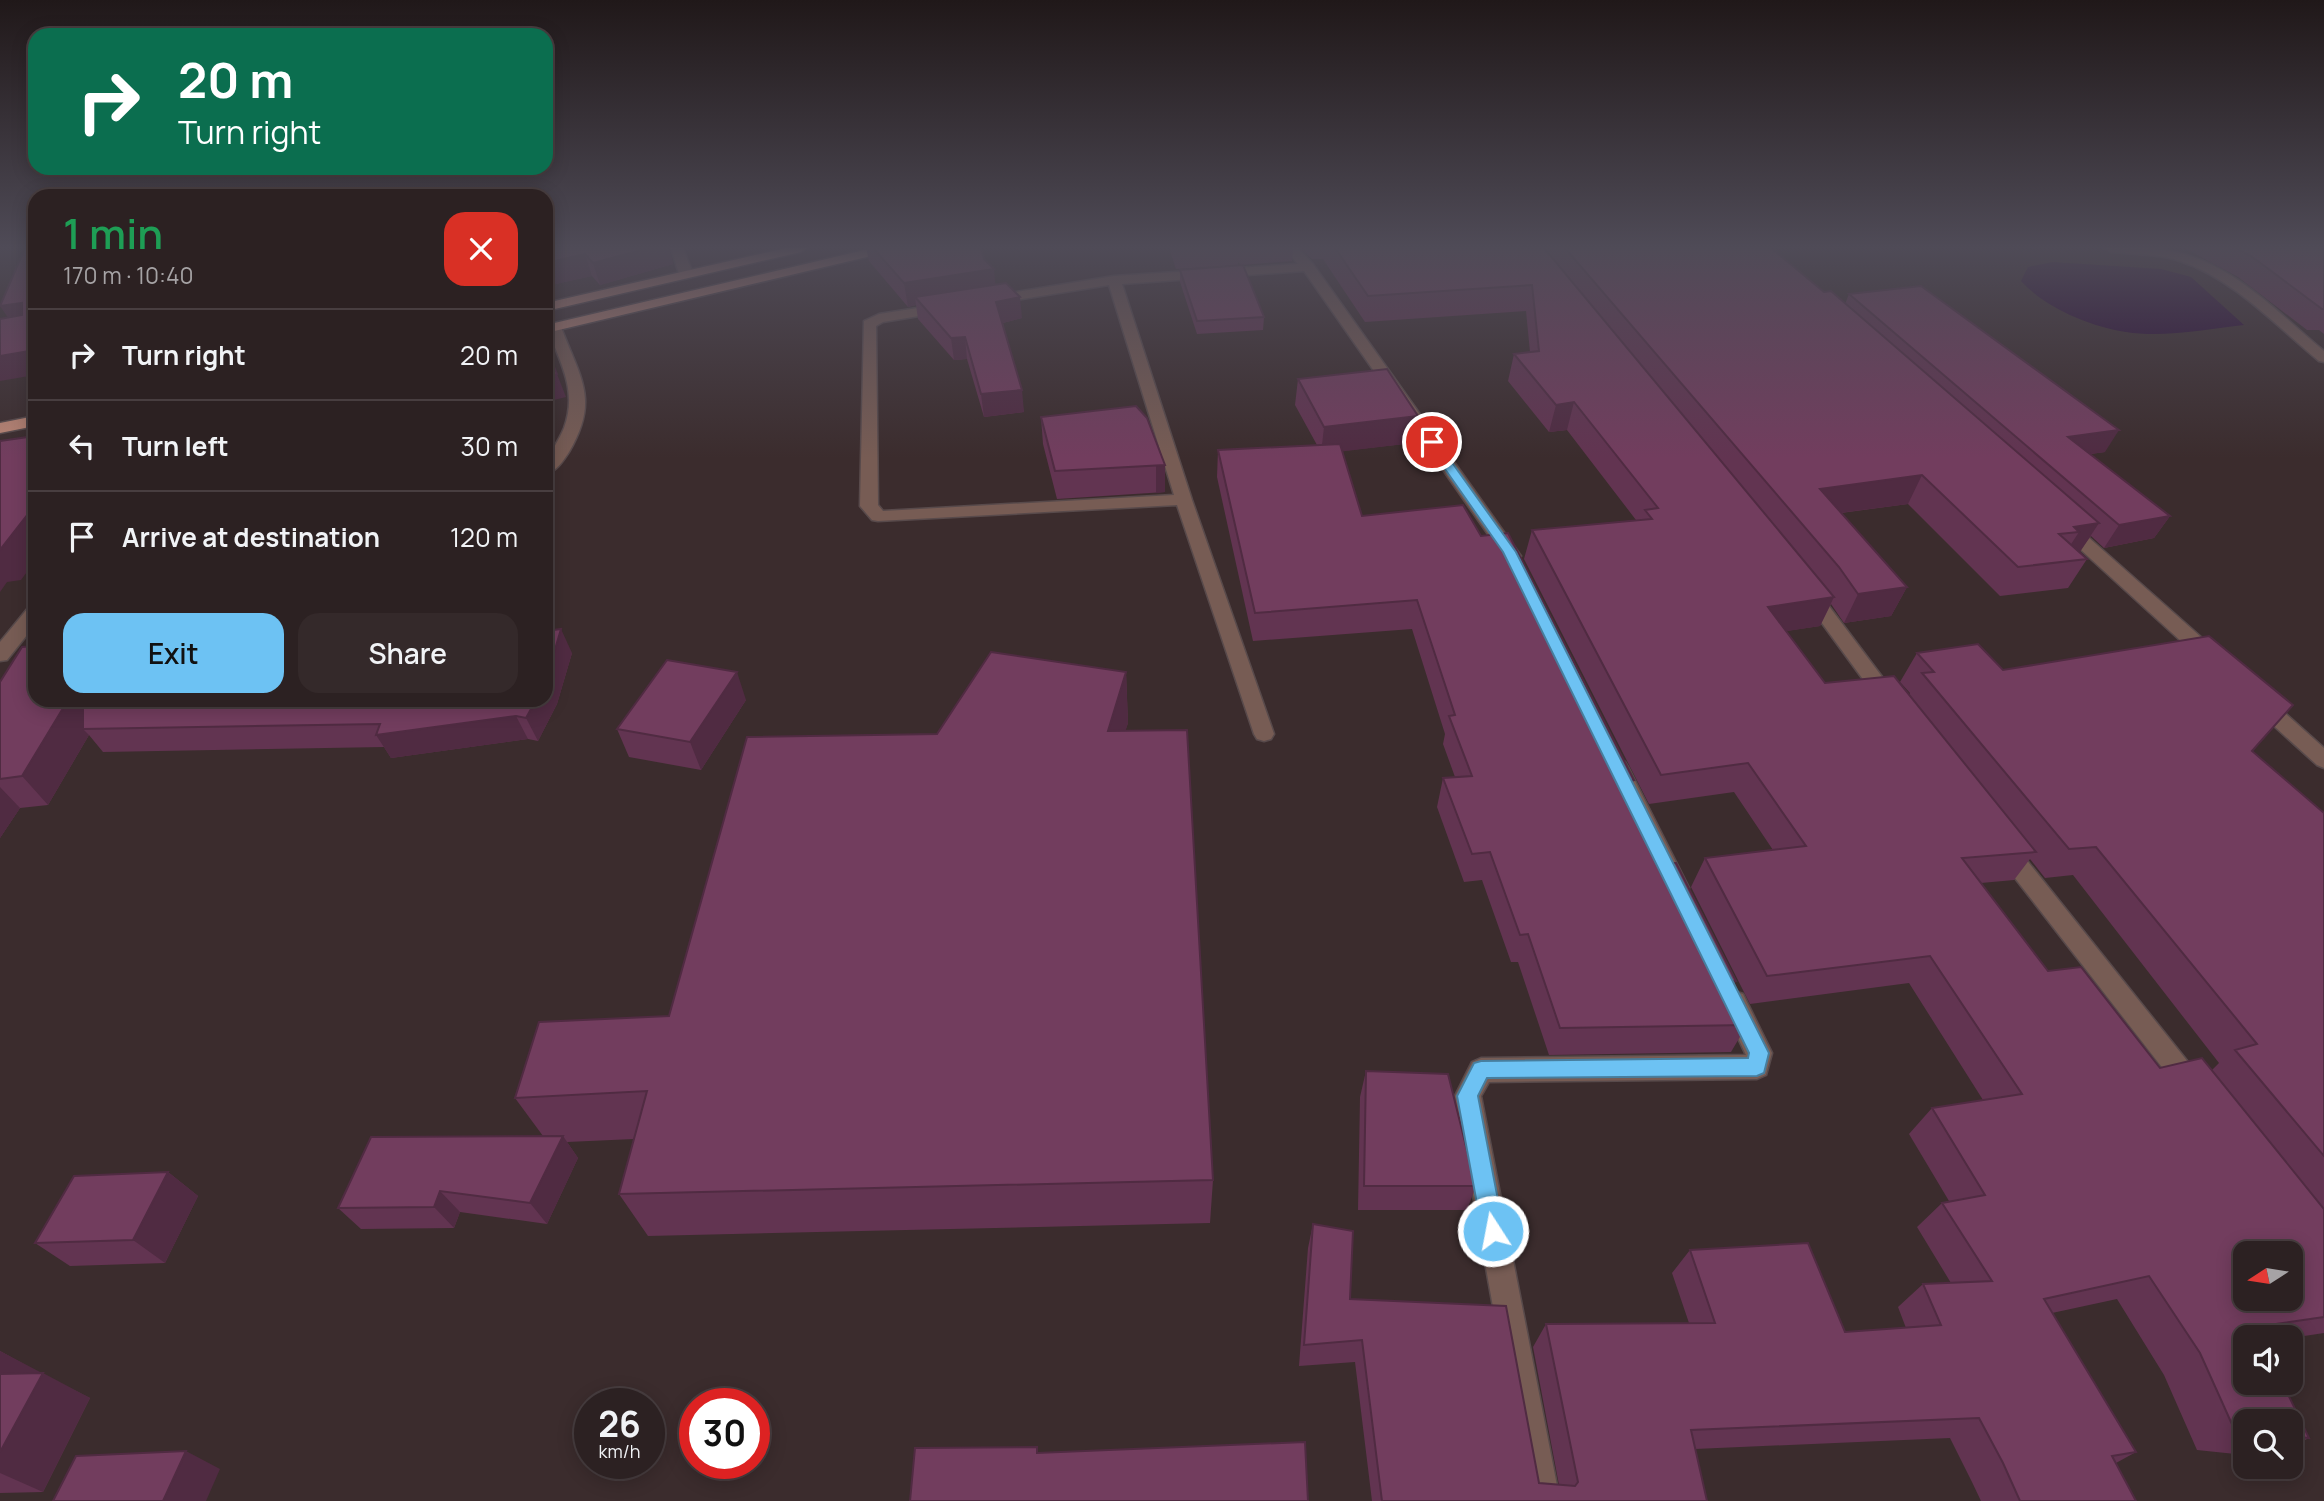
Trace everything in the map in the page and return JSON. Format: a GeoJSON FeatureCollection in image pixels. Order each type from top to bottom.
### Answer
{"type":"FeatureCollection","features":[{"type":"Feature","properties":{"kind":"main road"},"geometry":{"type":"LineString","coordinates":[[553,327],[592,318]]}},
{"type":"Feature","properties":{"kind":"main road"},"geometry":{"type":"LineString","coordinates":[[0,428],[28,422]]}},
{"type":"Feature","properties":{"kind":"street"},"geometry":{"type":"LineString","coordinates":[[879,318],[869,324],[869,506],[878,516],[1184,500]]}},
{"type":"Feature","properties":{"kind":"street"},"geometry":{"type":"LineString","coordinates":[[1126,318],[1184,500],[1264,734]]}},
{"type":"Feature","properties":{"kind":"street"},"geometry":{"type":"LineString","coordinates":[[1344,318],[1509,552],[1522,577]]}},
{"type":"Feature","properties":{"kind":"street"},"geometry":{"type":"LineString","coordinates":[[2275,318],[2324,358]]}},
{"type":"Feature","properties":{"kind":"street"},"geometry":{"type":"LineString","coordinates":[[553,335],[579,399],[564,445],[553,464]]}},
{"type":"Feature","properties":{"kind":"street"},"geometry":{"type":"LineString","coordinates":[[2050,513],[2222,668]]}},
{"type":"Feature","properties":{"kind":"street"},"geometry":{"type":"LineString","coordinates":[[1798,580],[1898,712]]}},
{"type":"Feature","properties":{"kind":"street"},"geometry":{"type":"LineString","coordinates":[[0,655],[28,621]]}},
{"type":"Feature","properties":{"kind":"street"},"geometry":{"type":"LineString","coordinates":[[2243,686],[2324,760]]}},
{"type":"Feature","properties":{"kind":"street"},"geometry":{"type":"LineString","coordinates":[[1609,752],[1684,902]]}},
{"type":"Feature","properties":{"kind":"street"},"geometry":{"type":"LineString","coordinates":[[1992,831],[2205,1102]]}},
{"type":"Feature","properties":{"kind":"street"},"geometry":{"type":"LineString","coordinates":[[1544,1501],[1468,1096],[1481,1070],[1757,1067],[1759,1053],[1728,990]]}},
{"type":"Feature","properties":{"kind":"shaded area"},"geometry":{"type":"Polygon","coordinates":[[[2078,318],[2236,318],[2244,325],[2140,334],[2078,318]]]}},
{"type":"Feature","properties":{"kind":"building"},"geometry":{"type":"Polygon","coordinates":[[[28,318],[28,351],[0,356],[0,319],[28,318]]]}},
{"type":"Feature","properties":{"kind":"building"},"geometry":{"type":"Polygon","coordinates":[[[933,318],[1001,318],[1022,390],[981,394],[965,337],[951,338],[933,318]]]}},
{"type":"Feature","properties":{"kind":"building"},"geometry":{"type":"Polygon","coordinates":[[[1196,318],[1246,318],[1197,321],[1196,318]]]}},
{"type":"Feature","properties":{"kind":"building"},"geometry":{"type":"Polygon","coordinates":[[[1536,318],[1602,318],[1834,597],[1768,607],[1825,683],[1894,676],[2036,852],[1962,858],[2048,971],[2081,967],[2160,1068],[2202,1058],[2324,1209],[2324,1317],[2269,1325],[2233,1325],[2233,1395],[2288,1395],[2295,1409],[2233,1409],[2233,1427],[2200,1353],[2149,1276],[2044,1299],[2136,1452],[2112,1456],[2136,1501],[2020,1501],[1979,1418],[1691,1430],[1707,1501],[1382,1501],[1362,1340],[1304,1345],[1313,1224],[1353,1231],[1350,1299],[1506,1306],[1539,1483],[1575,1486],[1578,1482],[1546,1324],[1715,1323],[1690,1250],[1808,1243],[1845,1332],[1941,1325],[1923,1284],[1992,1281],[1942,1203],[1985,1195],[1932,1108],[2022,1094],[1930,956],[1767,976],[1705,858],[1806,846],[1748,763],[1661,775],[1532,530],[1652,519],[1645,510],[1658,508],[1574,402],[1556,405],[1514,354],[1539,351],[1536,318]]]}},
{"type":"Feature","properties":{"kind":"building"},"geometry":{"type":"Polygon","coordinates":[[[1625,318],[1862,318],[2099,523],[2074,527],[2079,532],[2059,534],[2087,559],[2018,567],[1922,475],[1820,489],[1907,587],[1858,594],[1839,567],[1625,318]]]}},
{"type":"Feature","properties":{"kind":"building"},"geometry":{"type":"Polygon","coordinates":[[[1877,318],[1965,318],[2119,430],[2068,437],[2170,516],[2119,525],[1877,318]]]}},
{"type":"Feature","properties":{"kind":"building"},"geometry":{"type":"Polygon","coordinates":[[[1387,369],[1418,416],[1324,427],[1298,379],[1387,369]]]}},
{"type":"Feature","properties":{"kind":"building"},"geometry":{"type":"Polygon","coordinates":[[[1136,406],[1147,418],[1165,465],[1055,471],[1041,417],[1136,406]]]}},
{"type":"Feature","properties":{"kind":"building"},"geometry":{"type":"Polygon","coordinates":[[[28,437],[28,514],[0,550],[0,441],[28,437]]]}},
{"type":"Feature","properties":{"kind":"building"},"geometry":{"type":"Polygon","coordinates":[[[1340,444],[1362,516],[1463,505],[1481,536],[1508,533],[1634,780],[1620,781],[1662,864],[1676,863],[1736,981],[1727,982],[1747,1025],[1560,1028],[1528,934],[1520,935],[1490,852],[1472,854],[1443,778],[1472,776],[1449,716],[1455,715],[1417,600],[1255,613],[1218,450],[1340,444]]]}},
{"type":"Feature","properties":{"kind":"building"},"geometry":{"type":"Polygon","coordinates":[[[561,629],[553,656],[553,630],[561,629]]]}},
{"type":"Feature","properties":{"kind":"building"},"geometry":{"type":"Polygon","coordinates":[[[2209,636],[2293,705],[2252,751],[2324,813],[2324,1156],[2235,1050],[2257,1044],[2096,847],[2069,849],[1922,673],[1934,672],[1917,653],[1978,644],[2003,670],[2209,636]]]}},
{"type":"Feature","properties":{"kind":"building"},"geometry":{"type":"Polygon","coordinates":[[[22,647],[28,647],[28,707],[64,707],[22,776],[0,779],[0,682],[22,647]]]}},
{"type":"Feature","properties":{"kind":"building"},"geometry":{"type":"Polygon","coordinates":[[[991,652],[1126,672],[1108,731],[1187,730],[1213,1180],[619,1194],[647,1091],[515,1098],[539,1022],[669,1016],[747,737],[937,734],[991,652]]]}},
{"type":"Feature","properties":{"kind":"building"},"geometry":{"type":"Polygon","coordinates":[[[667,660],[737,672],[690,742],[617,729],[667,660]]]}},
{"type":"Feature","properties":{"kind":"building"},"geometry":{"type":"Polygon","coordinates":[[[83,707],[532,707],[526,718],[516,716],[376,735],[380,724],[83,729],[83,707]]]}},
{"type":"Feature","properties":{"kind":"building"},"geometry":{"type":"Polygon","coordinates":[[[1366,1071],[1448,1074],[1476,1186],[1364,1186],[1366,1071]]]}},
{"type":"Feature","properties":{"kind":"building"},"geometry":{"type":"Polygon","coordinates":[[[563,1136],[530,1203],[440,1191],[434,1207],[338,1208],[371,1137],[563,1136]]]}},
{"type":"Feature","properties":{"kind":"building"},"geometry":{"type":"Polygon","coordinates":[[[168,1172],[133,1240],[35,1243],[74,1176],[168,1172]]]}},
{"type":"Feature","properties":{"kind":"building"},"geometry":{"type":"Polygon","coordinates":[[[43,1373],[0,1452],[0,1374],[43,1373]]]}},
{"type":"Feature","properties":{"kind":"building"},"geometry":{"type":"Polygon","coordinates":[[[2303,1426],[2309,1438],[2303,1437],[2303,1426]]]}},
{"type":"Feature","properties":{"kind":"building"},"geometry":{"type":"Polygon","coordinates":[[[1305,1442],[1308,1501],[910,1501],[915,1448],[1037,1447],[1037,1453],[1305,1442]]]}},
{"type":"Feature","properties":{"kind":"building"},"geometry":{"type":"Polygon","coordinates":[[[186,1451],[163,1501],[53,1501],[76,1456],[186,1451]]]}},
{"type":"Feature","properties":{"kind":"route"},"geometry":{"type":"LineString","coordinates":[[1432,442],[1509,552],[1759,1053],[1757,1067],[1481,1070],[1468,1096],[1493,1231]]}}]}
